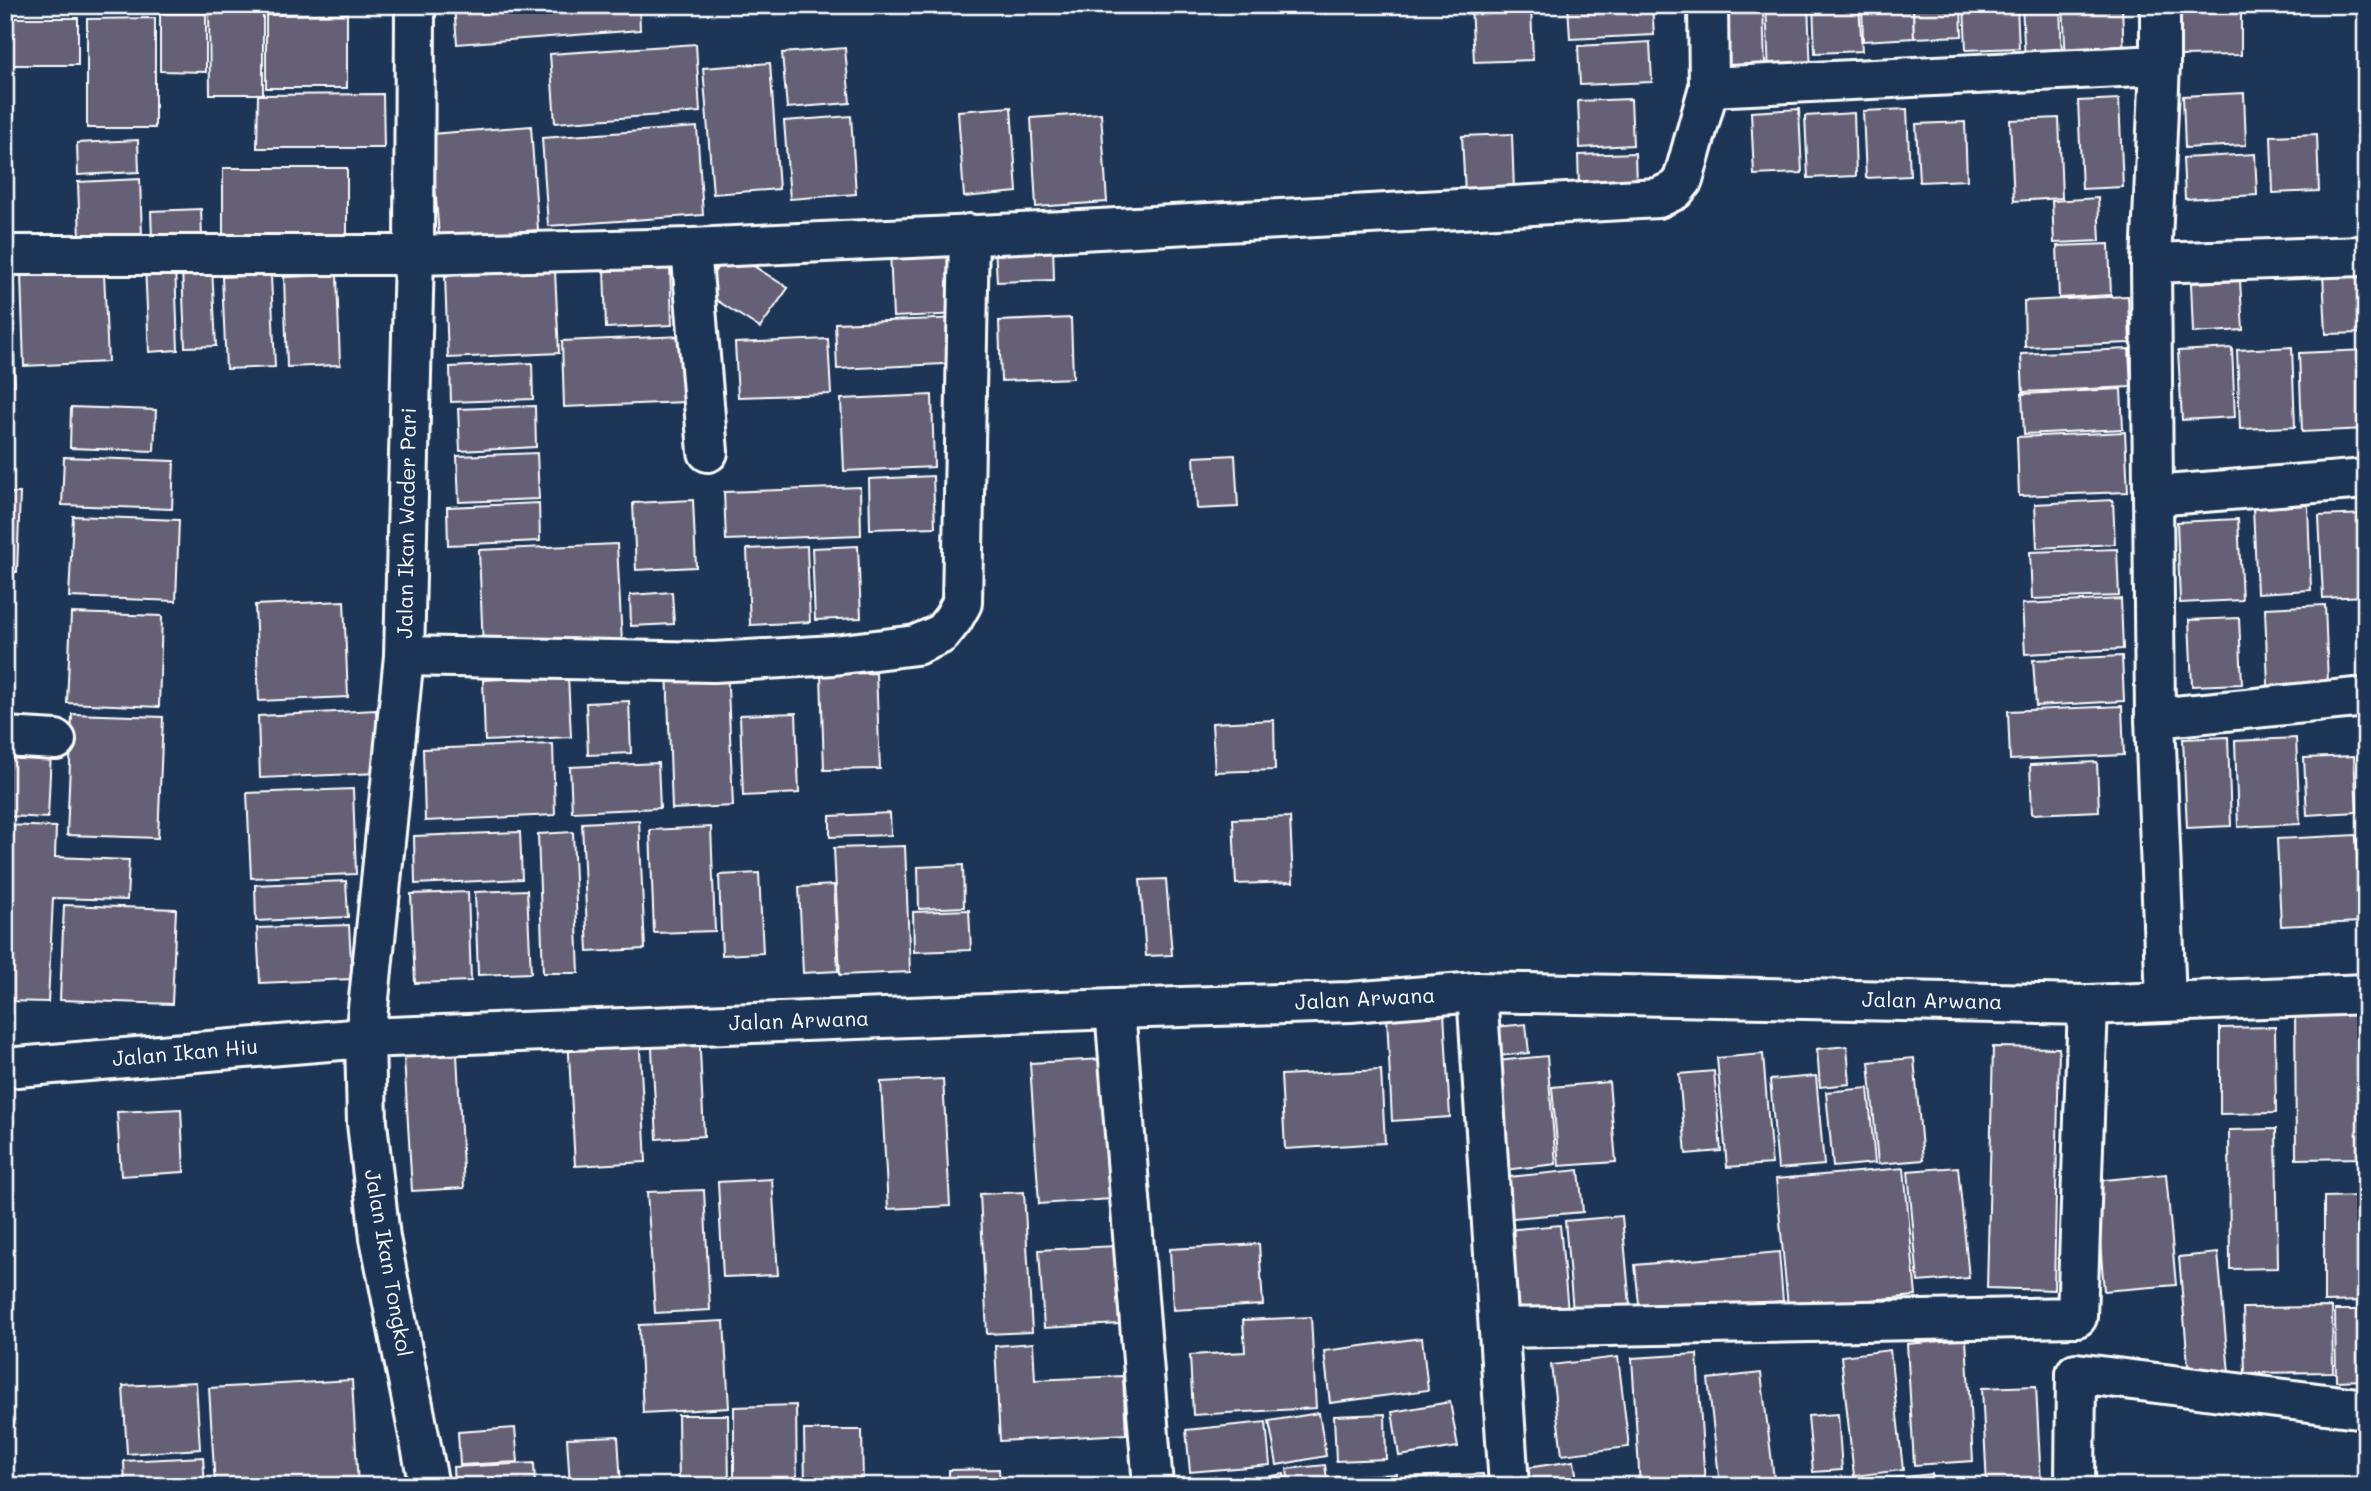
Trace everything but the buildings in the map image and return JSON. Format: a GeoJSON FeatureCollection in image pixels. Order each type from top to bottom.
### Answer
{"type":"FeatureCollection","features":[{"type":"Feature","properties":{"kind":"street","name":"Jalan Ikan Wader Pari"},"geometry":{"type":"LineString","coordinates":[[365,1038],[404,656],[414,255],[415,5]]}},
{"type":"Feature","properties":{"kind":"street"},"geometry":{"type":"LineString","coordinates":[[5,255],[414,255],[691,248],[1063,231],[1658,198],[1675,190],[1683,180],[1709,87],[1708,5]]}},
{"type":"Feature","properties":{"kind":"street"},"geometry":{"type":"LineString","coordinates":[[2160,5],[2151,263],[2155,718],[2166,1000]]}},
{"type":"Feature","properties":{"kind":"street"},"geometry":{"type":"LineString","coordinates":[[1709,87],[2160,65]]}},
{"type":"Feature","properties":{"kind":"street"},"geometry":{"type":"LineString","coordinates":[[404,656],[714,662],[834,655],[916,645],[941,634],[962,603],[969,234]]}},
{"type":"Feature","properties":{"kind":"street"},"geometry":{"type":"LineString","coordinates":[[691,248],[708,452]]}},
{"type":"Feature","properties":{"kind":"street"},"geometry":{"type":"LineString","coordinates":[[2151,263],[2363,256]]}},
{"type":"Feature","properties":{"kind":"street"},"geometry":{"type":"LineString","coordinates":[[2153,496],[2366,479]]}},
{"type":"Feature","properties":{"kind":"street"},"geometry":{"type":"LineString","coordinates":[[2155,718],[2356,698]]}},
{"type":"Feature","properties":{"kind":"street"},"geometry":{"type":"LineString","coordinates":[[5,737],[56,740]]}},
{"type":"Feature","properties":{"kind":"street"},"geometry":{"type":"LineString","coordinates":[[1477,992],[1508,1486]]}},
{"type":"Feature","properties":{"kind":"street","name":"Jalan Arwana"},"geometry":{"type":"LineString","coordinates":[[365,1038],[1350,1002],[1477,992],[2088,1005],[2366,994]]}},
{"type":"Feature","properties":{"kind":"street"},"geometry":{"type":"LineString","coordinates":[[2075,1486],[2077,1317],[2088,1005]]}},
{"type":"Feature","properties":{"kind":"street"},"geometry":{"type":"LineString","coordinates":[[1115,1009],[1153,1486]]}},
{"type":"Feature","properties":{"kind":"street","name":"Jalan Ikan Hiu"},"geometry":{"type":"LineString","coordinates":[[5,1068],[365,1038]]}},
{"type":"Feature","properties":{"kind":"street","name":"Jalan Ikan Tongkol"},"geometry":{"type":"LineString","coordinates":[[365,1038],[367,1123],[380,1238],[429,1486]]}},
{"type":"Feature","properties":{"kind":"street"},"geometry":{"type":"LineString","coordinates":[[1499,1328],[2077,1317]]}},
{"type":"Feature","properties":{"kind":"street"},"geometry":{"type":"LineString","coordinates":[[2076,1373],[2366,1409]]}}]}
